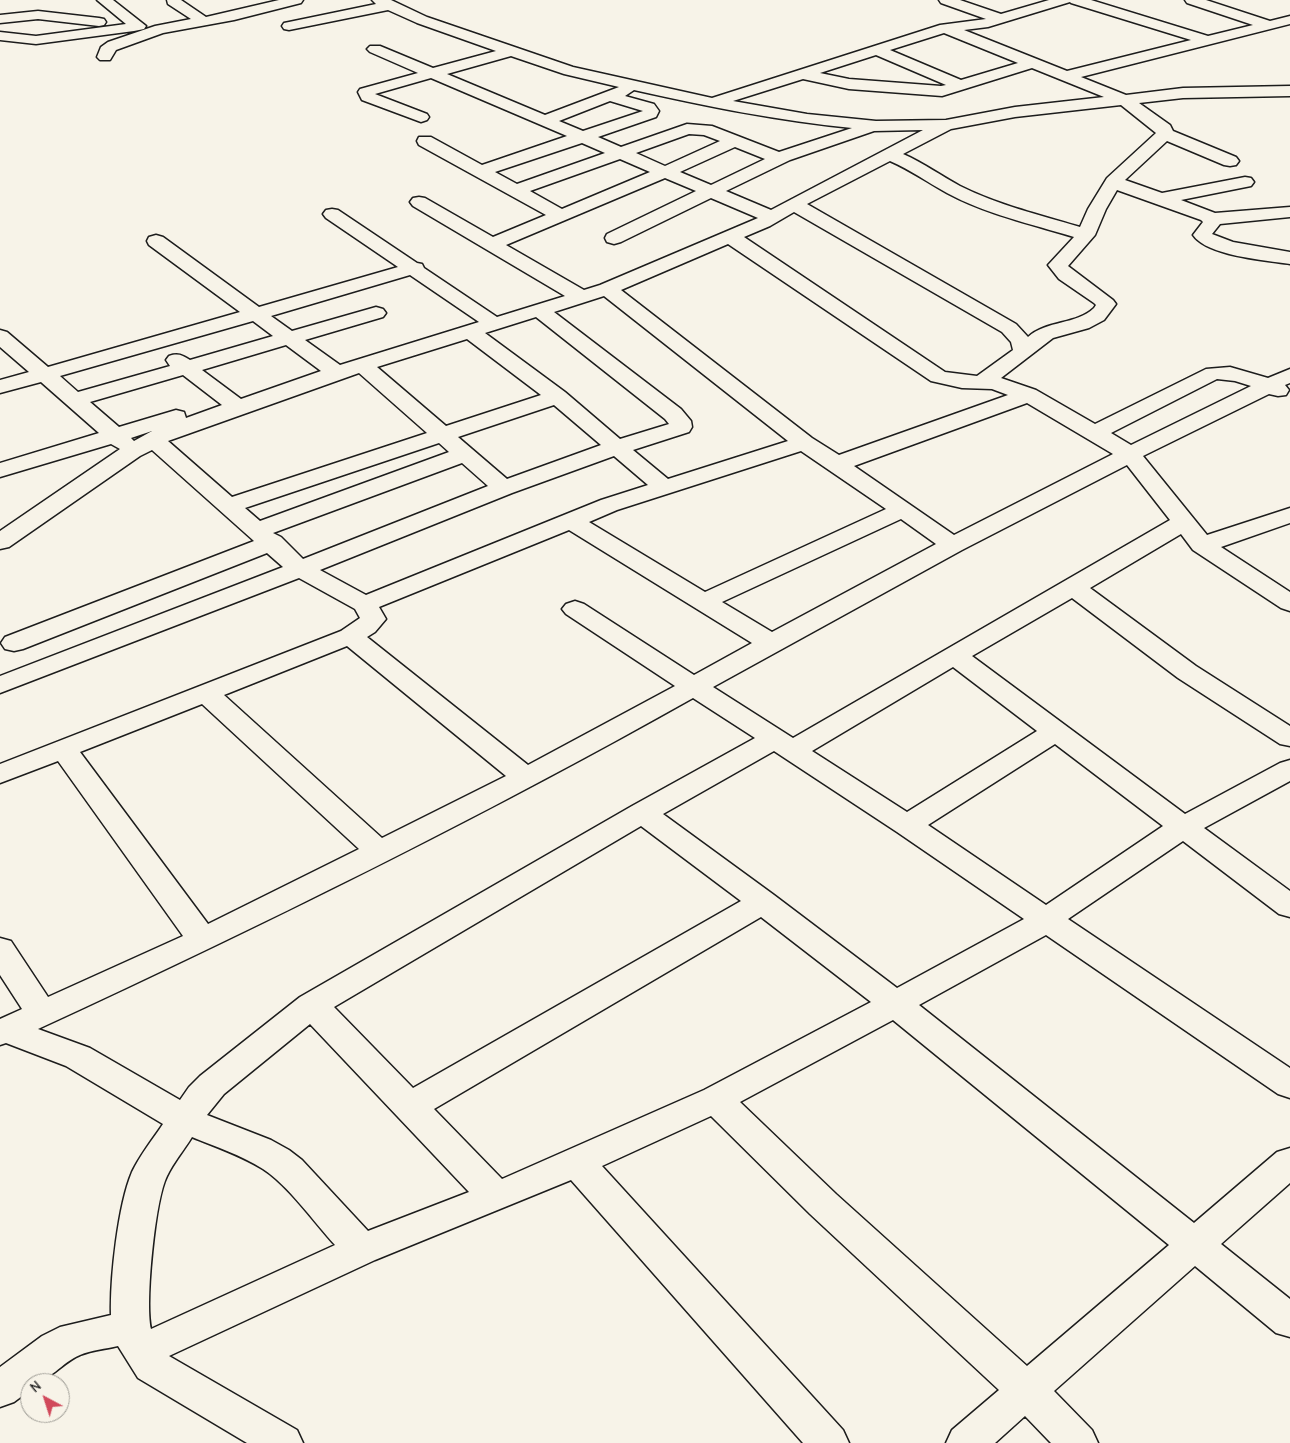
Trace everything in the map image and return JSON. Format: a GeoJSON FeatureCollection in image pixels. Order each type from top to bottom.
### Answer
{"type":"FeatureCollection","features":[{"type":"Feature","properties":{"kind":"street"},"geometry":{"type":"LineString","coordinates":[[104,0],[139,26]]}},
{"type":"Feature","properties":{"kind":"street"},"geometry":{"type":"LineString","coordinates":[[105,57],[109,47],[118,42],[169,27],[246,13],[296,0]]}},
{"type":"Feature","properties":{"kind":"street"},"geometry":{"type":"LineString","coordinates":[[946,0],[1001,19]]}},
{"type":"Feature","properties":{"kind":"street"},"geometry":{"type":"LineString","coordinates":[[979,11],[1015,0]]}},
{"type":"Feature","properties":{"kind":"street"},"geometry":{"type":"LineString","coordinates":[[714,103],[945,28],[977,25],[1064,0]]}},
{"type":"Feature","properties":{"kind":"street"},"geometry":{"type":"LineString","coordinates":[[1076,0],[1208,41]]}},
{"type":"Feature","properties":{"kind":"street"},"geometry":{"type":"LineString","coordinates":[[1192,0],[1290,32]]}},
{"type":"Feature","properties":{"kind":"street"},"geometry":{"type":"LineString","coordinates":[[173,1],[203,21]]}},
{"type":"Feature","properties":{"kind":"street"},"geometry":{"type":"LineString","coordinates":[[1106,9],[1128,2]]}},
{"type":"Feature","properties":{"kind":"street"},"geometry":{"type":"LineString","coordinates":[[289,26],[384,3],[422,20],[569,71],[714,103],[807,119],[876,126],[946,126],[1015,112],[1183,93],[1290,91]]}},
{"type":"Feature","properties":{"kind":"street"},"geometry":{"type":"LineString","coordinates":[[0,19],[38,15],[87,19],[116,29]]}},
{"type":"Feature","properties":{"kind":"street"},"geometry":{"type":"LineString","coordinates":[[1066,81],[1290,20]]}},
{"type":"Feature","properties":{"kind":"street"},"geometry":{"type":"LineString","coordinates":[[0,36],[12,35],[26,40],[36,40],[139,26],[169,27]]}},
{"type":"Feature","properties":{"kind":"street"},"geometry":{"type":"LineString","coordinates":[[945,28],[1033,63],[1066,81],[1123,99],[1164,129],[1166,134],[1230,161]]}},
{"type":"Feature","properties":{"kind":"street"},"geometry":{"type":"LineString","coordinates":[[375,48],[772,217]]}},
{"type":"Feature","properties":{"kind":"street"},"geometry":{"type":"LineString","coordinates":[[876,50],[990,98],[1012,101],[1030,95]]}},
{"type":"Feature","properties":{"kind":"street"},"geometry":{"type":"LineString","coordinates":[[421,117],[368,96],[366,92],[511,51]]}},
{"type":"Feature","properties":{"kind":"street"},"geometry":{"type":"LineString","coordinates":[[803,74],[841,83],[942,91],[1033,63]]}},
{"type":"Feature","properties":{"kind":"street"},"geometry":{"type":"LineString","coordinates":[[545,121],[636,86]]}},
{"type":"Feature","properties":{"kind":"street"},"geometry":{"type":"LineString","coordinates":[[481,170],[650,114],[651,111],[642,105],[608,96]]}},
{"type":"Feature","properties":{"kind":"street"},"geometry":{"type":"LineString","coordinates":[[614,238],[779,158],[876,126]]}},
{"type":"Feature","properties":{"kind":"street"},"geometry":{"type":"LineString","coordinates":[[0,542],[132,451],[164,433],[337,374],[607,289],[772,217],[889,154],[946,126]]}},
{"type":"Feature","properties":{"kind":"street"},"geometry":{"type":"LineString","coordinates":[[516,191],[686,129],[706,130],[779,158]]}},
{"type":"Feature","properties":{"kind":"street"},"geometry":{"type":"LineString","coordinates":[[984,381],[1024,352],[1044,334],[1088,320],[1100,315],[1105,309],[1106,304],[1100,296],[1060,270],[1058,264],[1086,235],[1097,209],[1113,182],[1166,134]]}},
{"type":"Feature","properties":{"kind":"street"},"geometry":{"type":"LineString","coordinates":[[425,141],[481,170],[560,216]]}},
{"type":"Feature","properties":{"kind":"street"},"geometry":{"type":"LineString","coordinates":[[492,244],[665,172],[734,141]]}},
{"type":"Feature","properties":{"kind":"street"},"geometry":{"type":"LineString","coordinates":[[889,154],[917,166],[953,189],[992,206],[1086,235]]}},
{"type":"Feature","properties":{"kind":"street"},"geometry":{"type":"LineString","coordinates":[[1113,182],[1212,219],[1290,212]]}},
{"type":"Feature","properties":{"kind":"street"},"geometry":{"type":"LineString","coordinates":[[1161,199],[1245,182]]}},
{"type":"Feature","properties":{"kind":"street"},"geometry":{"type":"LineString","coordinates":[[420,202],[582,297]]}},
{"type":"Feature","properties":{"kind":"street"},"geometry":{"type":"LineString","coordinates":[[794,204],[1009,328],[1021,341],[1024,352]]}},
{"type":"Feature","properties":{"kind":"street"},"geometry":{"type":"LineString","coordinates":[[332,214],[415,268],[495,324]]}},
{"type":"Feature","properties":{"kind":"street"},"geometry":{"type":"LineString","coordinates":[[1212,219],[1212,222],[1202,235],[1209,241],[1247,251],[1290,258]]}},
{"type":"Feature","properties":{"kind":"street"},"geometry":{"type":"LineString","coordinates":[[730,236],[938,377],[962,382],[994,382],[1028,395],[1130,454],[1202,545],[1290,603]]}},
{"type":"Feature","properties":{"kind":"street"},"geometry":{"type":"LineString","coordinates":[[156,241],[337,374]]}},
{"type":"Feature","properties":{"kind":"street"},"geometry":{"type":"LineString","coordinates":[[0,387],[415,268]]}},
{"type":"Feature","properties":{"kind":"street"},"geometry":{"type":"LineString","coordinates":[[607,289],[804,443],[953,546]]}},
{"type":"Feature","properties":{"kind":"street"},"geometry":{"type":"LineString","coordinates":[[0,685],[504,488],[682,426],[680,421],[539,310]]}},
{"type":"Feature","properties":{"kind":"street"},"geometry":{"type":"LineString","coordinates":[[75,400],[376,313]]}},
{"type":"Feature","properties":{"kind":"street"},"geometry":{"type":"LineString","coordinates":[[469,332],[557,396],[615,448],[664,487]]}},
{"type":"Feature","properties":{"kind":"street"},"geometry":{"type":"LineString","coordinates":[[0,336],[46,374],[132,451]]}},
{"type":"Feature","properties":{"kind":"street"},"geometry":{"type":"LineString","coordinates":[[153,343],[238,408]]}},
{"type":"Feature","properties":{"kind":"street"},"geometry":{"type":"LineString","coordinates":[[363,366],[504,488]]}},
{"type":"Feature","properties":{"kind":"street"},"geometry":{"type":"LineString","coordinates":[[1094,433],[1213,373],[1223,372],[1242,376],[1290,396]]}},
{"type":"Feature","properties":{"kind":"street"},"geometry":{"type":"LineString","coordinates":[[3,1032],[202,940],[380,852],[526,777],[953,546],[1130,454],[1290,375]]}},
{"type":"Feature","properties":{"kind":"street"},"geometry":{"type":"LineString","coordinates":[[837,464],[1028,395]]}},
{"type":"Feature","properties":{"kind":"street"},"geometry":{"type":"LineString","coordinates":[[227,506],[445,435],[557,396]]}},
{"type":"Feature","properties":{"kind":"street"},"geometry":{"type":"LineString","coordinates":[[0,470],[114,434],[176,417],[207,418]]}},
{"type":"Feature","properties":{"kind":"street"},"geometry":{"type":"LineString","coordinates":[[0,774],[350,636],[366,627],[373,619],[365,604],[300,569],[265,536],[227,506],[154,440]]}},
{"type":"Feature","properties":{"kind":"street"},"geometry":{"type":"LineString","coordinates":[[365,604],[609,505],[804,443]]}},
{"type":"Feature","properties":{"kind":"street"},"geometry":{"type":"LineString","coordinates":[[14,643],[265,536],[466,454]]}},
{"type":"Feature","properties":{"kind":"street"},"geometry":{"type":"LineString","coordinates":[[703,602],[902,510]]}},
{"type":"Feature","properties":{"kind":"street"},"geometry":{"type":"LineString","coordinates":[[1202,545],[1290,515]]}},
{"type":"Feature","properties":{"kind":"street"},"geometry":{"type":"LineString","coordinates":[[571,521],[771,643]]}},
{"type":"Feature","properties":{"kind":"street"},"geometry":{"type":"LineString","coordinates":[[283,1443],[152,1366],[136,1339],[128,1312],[144,1188],[150,1172],[202,1096],[212,1085],[312,1005],[642,813],[783,745],[954,655],[1184,522]]}},
{"type":"Feature","properties":{"kind":"street"},"geometry":{"type":"LineString","coordinates":[[1073,587],[1187,672],[1290,738]]}},
{"type":"Feature","properties":{"kind":"street"},"geometry":{"type":"LineString","coordinates":[[574,610],[695,686],[907,825],[1290,1085]]}},
{"type":"Feature","properties":{"kind":"street"},"geometry":{"type":"LineString","coordinates":[[350,636],[526,777]]}},
{"type":"Feature","properties":{"kind":"street"},"geometry":{"type":"LineString","coordinates":[[954,655],[1290,907]]}},
{"type":"Feature","properties":{"kind":"street"},"geometry":{"type":"LineString","coordinates":[[205,692],[380,852]]}},
{"type":"Feature","properties":{"kind":"street"},"geometry":{"type":"LineString","coordinates":[[907,825],[1055,732]]}},
{"type":"Feature","properties":{"kind":"street"},"geometry":{"type":"LineString","coordinates":[[63,748],[202,940]]}},
{"type":"Feature","properties":{"kind":"street"},"geometry":{"type":"LineString","coordinates":[[0,1390],[56,1348],[74,1339],[136,1339],[496,1196],[577,1162],[716,1099],[1029,931],[1182,827],[1290,768]]}},
{"type":"Feature","properties":{"kind":"street"},"geometry":{"type":"LineString","coordinates":[[642,813],[763,902],[895,1004],[1290,1321]]}},
{"type":"Feature","properties":{"kind":"street"},"geometry":{"type":"LineString","coordinates":[[411,1106],[763,902]]}},
{"type":"Feature","properties":{"kind":"street"},"geometry":{"type":"LineString","coordinates":[[0,949],[41,1013]]}},
{"type":"Feature","properties":{"kind":"street"},"geometry":{"type":"LineString","coordinates":[[312,1005],[496,1196]]}},
{"type":"Feature","properties":{"kind":"street"},"geometry":{"type":"LineString","coordinates":[[3,1032],[78,1056],[185,1120],[276,1160],[289,1170],[362,1249]]}},
{"type":"Feature","properties":{"kind":"street"},"geometry":{"type":"LineString","coordinates":[[716,1099],[823,1204],[1026,1390],[1078,1443]]}},
{"type":"Feature","properties":{"kind":"street"},"geometry":{"type":"LineString","coordinates":[[577,1162],[829,1443]]}},
{"type":"Feature","properties":{"kind":"street"},"geometry":{"type":"LineString","coordinates":[[966,1443],[1290,1162]]}}]}
